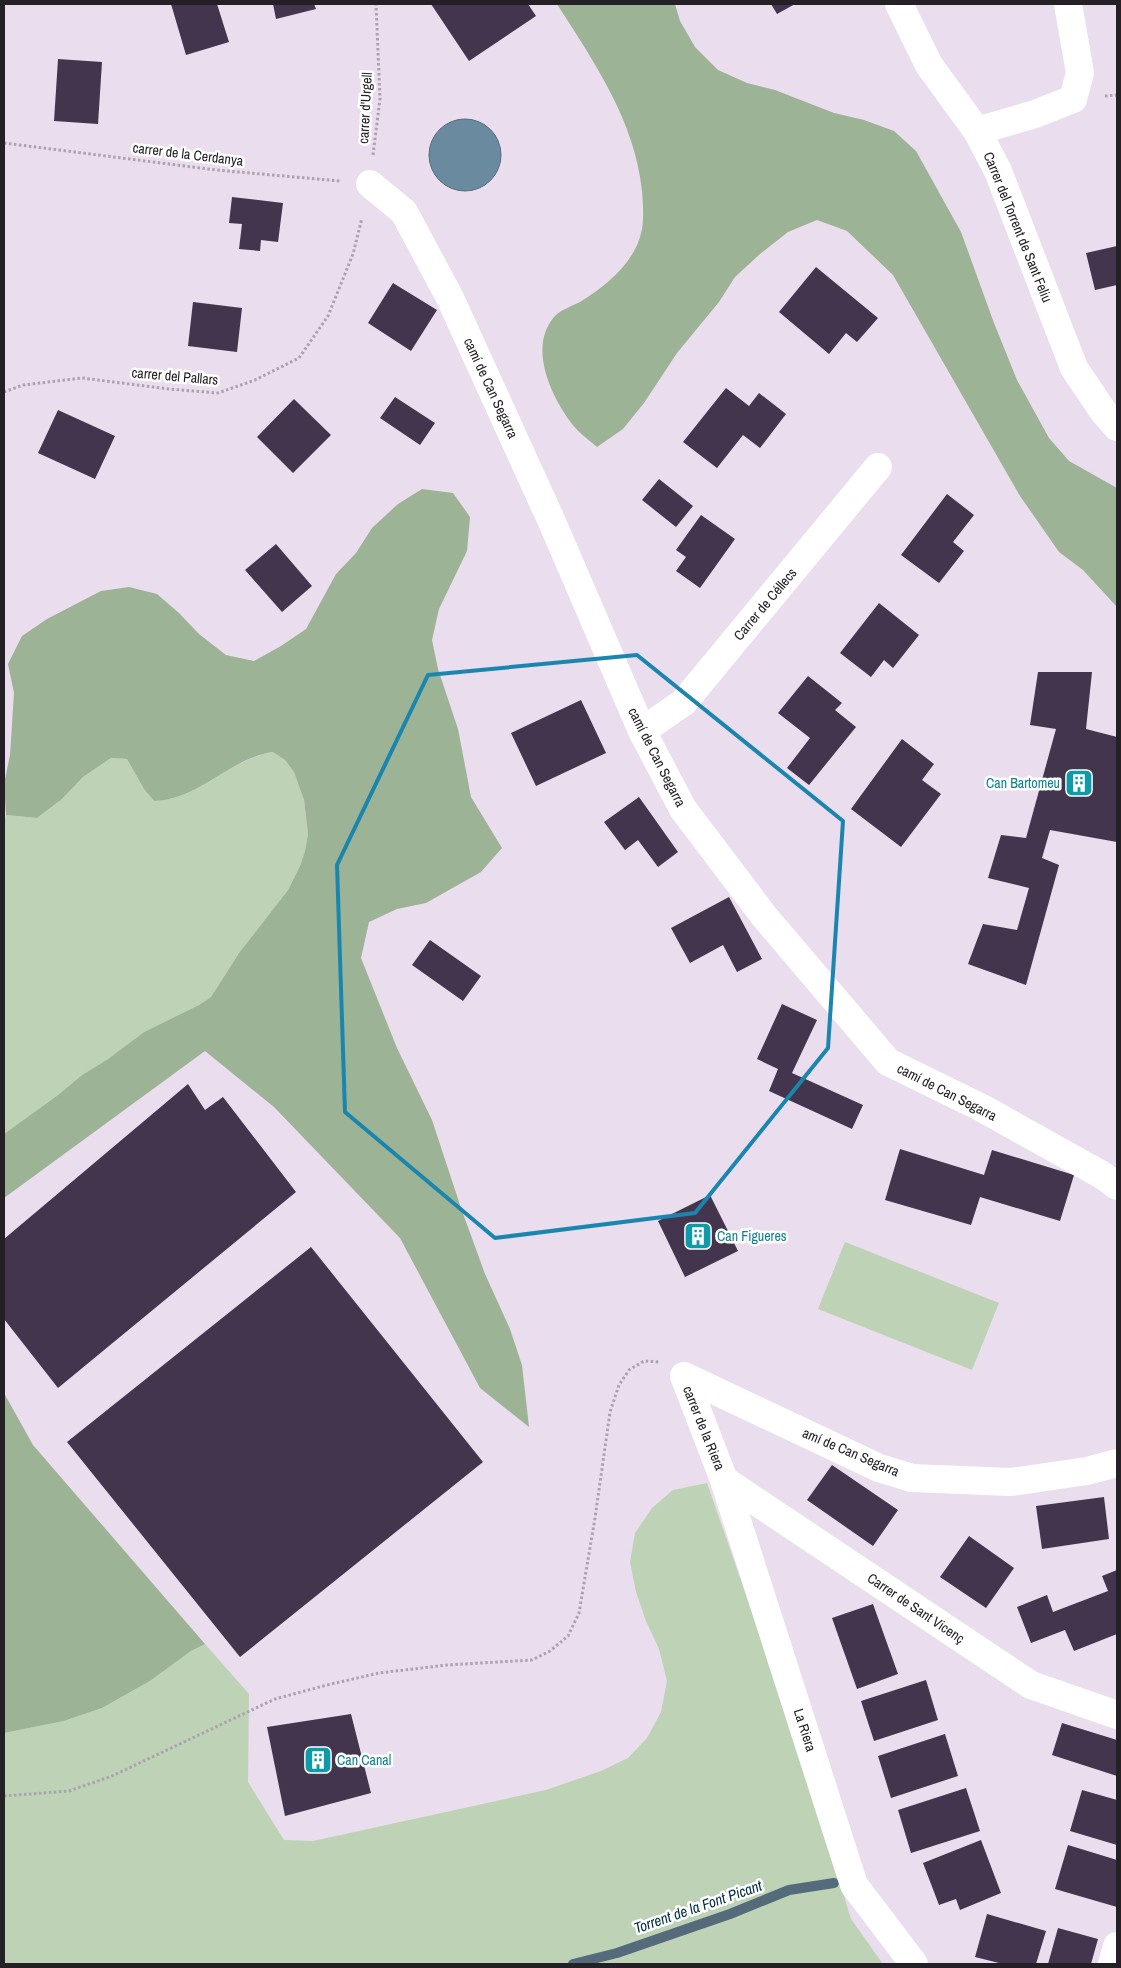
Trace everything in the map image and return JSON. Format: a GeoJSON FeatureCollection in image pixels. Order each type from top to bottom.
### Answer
{"type":"FeatureCollection","features":[{"type":"Feature","properties":{"kind":"street","name":"Carrer del Torrent de Sant Feliu"},"geometry":{"type":"LineString","coordinates":[[899,4],[929,65],[977,130],[998,171],[1074,368],[1117,428]]}},
{"type":"Feature","properties":{"kind":"street"},"geometry":{"type":"LineString","coordinates":[[977,130],[1035,114],[1073,99],[1080,73],[1068,4]]}},
{"type":"Feature","properties":{"kind":"street","name":"camí de Can Segarra"},"geometry":{"type":"LineString","coordinates":[[370,184],[404,212],[450,298],[552,522],[642,731],[683,809],[764,916],[888,1062],[982,1108],[1102,1175],[1117,1186]]}},
{"type":"Feature","properties":{"kind":"street","name":"Carrer de Céllecs"},"geometry":{"type":"LineString","coordinates":[[642,731],[684,702],[878,467]]}},
{"type":"Feature","properties":{"kind":"street","name":"amí de Can Segarra"},"geometry":{"type":"LineString","coordinates":[[684,1376],[879,1468],[912,1478],[1011,1482],[1087,1471],[1117,1463]]}},
{"type":"Feature","properties":{"kind":"street","name":"carrer de la Riera"},"geometry":{"type":"LineString","coordinates":[[684,1376],[724,1480]]}},
{"type":"Feature","properties":{"kind":"street","name":"Carrer de Sant Vicenç"},"geometry":{"type":"LineString","coordinates":[[724,1480],[1031,1685],[1117,1715]]}},
{"type":"Feature","properties":{"kind":"street","name":"La Riera"},"geometry":{"type":"LineString","coordinates":[[724,1480],[854,1885],[914,1964]]}},
{"type":"Feature","properties":{"kind":"street"},"geometry":{"type":"LineString","coordinates":[[1112,1964],[1117,1946]]}},
{"type":"Feature","properties":{"kind":"path","name":"carrer d'Urgell"},"geometry":{"type":"LineString","coordinates":[[370,184],[380,99],[376,4]]}},
{"type":"Feature","properties":{"kind":"path","name":"carrer de la Cerdanya"},"geometry":{"type":"LineString","coordinates":[[4,143],[216,170],[310,177],[370,184]]}},
{"type":"Feature","properties":{"kind":"path","name":"carrer del Pallars"},"geometry":{"type":"LineString","coordinates":[[4,392],[23,385],[82,378],[218,393],[255,380],[300,358],[328,316],[354,254],[370,184]]}},
{"type":"Feature","properties":{"kind":"path"},"geometry":{"type":"LineString","coordinates":[[4,1796],[69,1791],[112,1776],[275,1699],[326,1685],[379,1673],[448,1665],[532,1660],[550,1651],[568,1636],[579,1613],[610,1412],[618,1385],[629,1370],[644,1360],[672,1363],[684,1376]]}},
{"type":"Feature","properties":{"kind":"highlighted area"},"geometry":{"type":"Polygon","coordinates":[[[637,655],[843,821],[828,1048],[695,1213],[495,1238],[345,1112],[337,865],[428,675],[637,655]]]}},
{"type":"Feature","properties":{"kind":"green space"},"geometry":{"type":"Polygon","coordinates":[[[557,4],[675,4],[680,21],[695,47],[718,70],[747,83],[775,90],[834,113],[864,120],[894,131],[916,151],[961,232],[1017,380],[1049,438],[1069,461],[1117,488],[1117,607],[1083,570],[1059,552],[1020,496],[893,275],[847,231],[817,220],[788,232],[735,277],[719,302],[677,353],[644,403],[623,429],[597,447],[575,427],[564,413],[545,372],[543,343],[546,329],[554,317],[600,288],[619,272],[627,262],[639,241],[643,224],[643,205],[638,165],[622,116],[598,70],[557,4]]]}},
{"type":"Feature","properties":{"kind":"green space"},"geometry":{"type":"Polygon","coordinates":[[[422,489],[453,493],[470,517],[467,551],[439,609],[432,640],[438,669],[458,729],[471,797],[502,848],[481,872],[426,903],[397,909],[369,922],[361,958],[397,1048],[432,1120],[485,1274],[510,1329],[522,1365],[529,1427],[480,1388],[400,1238],[274,1107],[205,1051],[4,1198],[4,1134],[82,1075],[108,1059],[144,1032],[199,1005],[211,997],[239,953],[288,890],[300,866],[308,834],[304,800],[294,772],[285,760],[273,752],[243,762],[186,794],[154,801],[144,789],[127,759],[111,758],[83,777],[62,799],[37,818],[6,815],[4,784],[10,755],[14,693],[8,664],[22,636],[47,619],[101,591],[129,587],[157,594],[199,634],[226,655],[254,661],[306,629],[336,574],[356,553],[372,528],[398,504],[422,489]]]}},
{"type":"Feature","properties":{"kind":"green space"},"geometry":{"type":"Polygon","coordinates":[[[274,752],[285,760],[294,772],[304,800],[308,834],[300,866],[288,890],[239,953],[211,997],[199,1005],[144,1032],[108,1059],[82,1075],[4,1134],[4,823],[6,815],[37,818],[62,799],[83,777],[111,758],[127,759],[144,789],[154,801],[186,794],[243,762],[274,752]]]}},
{"type":"Feature","properties":{"kind":"green space"},"geometry":{"type":"Polygon","coordinates":[[[845,1242],[999,1303],[972,1370],[818,1309],[845,1242]]]}},
{"type":"Feature","properties":{"kind":"green space"},"geometry":{"type":"Polygon","coordinates":[[[4,1393],[33,1445],[205,1644],[191,1651],[150,1681],[102,1708],[64,1721],[4,1733],[4,1393]]]}},
{"type":"Feature","properties":{"kind":"green space"},"geometry":{"type":"Polygon","coordinates":[[[707,1483],[797,1741],[851,1919],[883,1964],[4,1964],[4,1733],[64,1721],[102,1708],[150,1681],[191,1651],[205,1644],[249,1694],[248,1782],[284,1840],[313,1841],[546,1790],[601,1771],[628,1758],[647,1738],[661,1712],[667,1681],[659,1649],[646,1621],[636,1592],[630,1562],[635,1533],[652,1508],[673,1490],[707,1483]]]}},
{"type":"Feature","properties":{"kind":"water"},"geometry":{"type":"Polygon","coordinates":[[[472,119],[491,129],[499,141],[501,155],[499,169],[491,181],[479,189],[458,191],[439,181],[431,169],[429,148],[439,129],[451,121],[472,119]]]}},
{"type":"Feature","properties":{"kind":"building"},"geometry":{"type":"Polygon","coordinates":[[[171,4],[217,4],[229,42],[186,55],[171,4]]]}},
{"type":"Feature","properties":{"kind":"building"},"geometry":{"type":"Polygon","coordinates":[[[273,4],[314,4],[316,9],[276,19],[273,4]]]}},
{"type":"Feature","properties":{"kind":"building"},"geometry":{"type":"Polygon","coordinates":[[[431,4],[528,4],[536,16],[469,61],[431,4]]]}},
{"type":"Feature","properties":{"kind":"building"},"geometry":{"type":"Polygon","coordinates":[[[771,4],[795,4],[777,14],[771,4]]]}},
{"type":"Feature","properties":{"kind":"building"},"geometry":{"type":"Polygon","coordinates":[[[58,59],[102,62],[98,124],[54,121],[58,59]]]}},
{"type":"Feature","properties":{"kind":"building"},"geometry":{"type":"Polygon","coordinates":[[[232,197],[283,203],[278,242],[261,240],[260,251],[239,249],[242,224],[229,223],[232,197]]]}},
{"type":"Feature","properties":{"kind":"building"},"geometry":{"type":"Polygon","coordinates":[[[1117,246],[1117,285],[1095,290],[1086,253],[1117,246]]]}},
{"type":"Feature","properties":{"kind":"building"},"geometry":{"type":"Polygon","coordinates":[[[816,267],[878,318],[857,342],[846,333],[829,354],[779,312],[816,267]]]}},
{"type":"Feature","properties":{"kind":"building"},"geometry":{"type":"Polygon","coordinates":[[[393,283],[437,310],[411,351],[368,323],[393,283]]]}},
{"type":"Feature","properties":{"kind":"building"},"geometry":{"type":"Polygon","coordinates":[[[193,302],[242,308],[237,352],[188,346],[193,302]]]}},
{"type":"Feature","properties":{"kind":"building"},"geometry":{"type":"Polygon","coordinates":[[[726,388],[749,406],[759,393],[786,414],[760,448],[743,435],[717,468],[683,442],[726,388]]]}},
{"type":"Feature","properties":{"kind":"building"},"geometry":{"type":"Polygon","coordinates":[[[395,397],[435,423],[420,445],[380,418],[395,397]]]}},
{"type":"Feature","properties":{"kind":"building"},"geometry":{"type":"Polygon","coordinates":[[[294,399],[331,435],[293,473],[257,437],[294,399]]]}},
{"type":"Feature","properties":{"kind":"building"},"geometry":{"type":"Polygon","coordinates":[[[58,410],[115,436],[95,479],[38,453],[58,410]]]}},
{"type":"Feature","properties":{"kind":"building"},"geometry":{"type":"Polygon","coordinates":[[[659,479],[693,506],[676,527],[642,500],[659,479]]]}},
{"type":"Feature","properties":{"kind":"building"},"geometry":{"type":"Polygon","coordinates":[[[947,494],[974,515],[953,542],[964,551],[939,583],[901,555],[947,494]]]}},
{"type":"Feature","properties":{"kind":"building"},"geometry":{"type":"Polygon","coordinates":[[[701,515],[735,539],[700,588],[676,571],[686,557],[676,550],[701,515]]]}},
{"type":"Feature","properties":{"kind":"building"},"geometry":{"type":"Polygon","coordinates":[[[276,544],[312,586],[282,612],[245,570],[276,544]]]}},
{"type":"Feature","properties":{"kind":"building"},"geometry":{"type":"Polygon","coordinates":[[[879,603],[919,635],[893,668],[884,660],[871,677],[840,653],[879,603]]]}},
{"type":"Feature","properties":{"kind":"building","name":"Can Bartomeu"},"geometry":{"type":"Polygon","coordinates":[[[1038,672],[1092,672],[1086,729],[1117,737],[1117,842],[1050,830],[1042,858],[1059,865],[1026,985],[968,964],[983,924],[1017,930],[1029,888],[988,878],[1001,835],[1026,838],[1056,729],[1030,725],[1038,672]]]}},
{"type":"Feature","properties":{"kind":"building"},"geometry":{"type":"Polygon","coordinates":[[[808,676],[842,703],[835,710],[856,727],[809,785],[787,768],[810,738],[778,713],[808,676]]]}},
{"type":"Feature","properties":{"kind":"building"},"geometry":{"type":"Polygon","coordinates":[[[581,700],[606,753],[536,786],[511,733],[581,700]]]}},
{"type":"Feature","properties":{"kind":"building"},"geometry":{"type":"Polygon","coordinates":[[[902,739],[934,764],[922,780],[941,794],[901,847],[851,809],[902,739]]]}},
{"type":"Feature","properties":{"kind":"building"},"geometry":{"type":"Polygon","coordinates":[[[639,797],[678,852],[658,867],[638,840],[625,850],[604,822],[639,797]]]}},
{"type":"Feature","properties":{"kind":"building"},"geometry":{"type":"Polygon","coordinates":[[[729,897],[762,959],[737,972],[723,945],[690,963],[671,928],[729,897]]]}},
{"type":"Feature","properties":{"kind":"building"},"geometry":{"type":"Polygon","coordinates":[[[430,940],[481,976],[463,1001],[412,965],[430,940]]]}},
{"type":"Feature","properties":{"kind":"building"},"geometry":{"type":"Polygon","coordinates":[[[782,1004],[817,1020],[792,1073],[863,1105],[852,1129],[769,1091],[778,1069],[757,1059],[782,1004]]]}},
{"type":"Feature","properties":{"kind":"building"},"geometry":{"type":"Polygon","coordinates":[[[188,1084],[205,1110],[223,1097],[296,1192],[58,1388],[4,1319],[4,1239],[188,1084]]]}},
{"type":"Feature","properties":{"kind":"building"},"geometry":{"type":"Polygon","coordinates":[[[900,1149],[984,1175],[992,1150],[1074,1175],[1060,1221],[980,1197],[971,1225],[885,1200],[900,1149]]]}},
{"type":"Feature","properties":{"kind":"building","name":"Can Figueres"},"geometry":{"type":"Polygon","coordinates":[[[710,1195],[738,1251],[685,1277],[658,1221],[710,1195]]]}},
{"type":"Feature","properties":{"kind":"building"},"geometry":{"type":"Polygon","coordinates":[[[311,1247],[483,1462],[240,1657],[67,1442],[311,1247]]]}},
{"type":"Feature","properties":{"kind":"building"},"geometry":{"type":"Polygon","coordinates":[[[832,1465],[898,1510],[873,1546],[807,1500],[832,1465]]]}},
{"type":"Feature","properties":{"kind":"building"},"geometry":{"type":"Polygon","coordinates":[[[1104,1497],[1109,1539],[1042,1549],[1036,1506],[1104,1497]]]}},
{"type":"Feature","properties":{"kind":"building"},"geometry":{"type":"Polygon","coordinates":[[[969,1536],[1014,1568],[986,1608],[940,1577],[969,1536]]]}},
{"type":"Feature","properties":{"kind":"building"},"geometry":{"type":"Polygon","coordinates":[[[1117,1570],[1117,1634],[1074,1651],[1065,1630],[1031,1643],[1017,1607],[1047,1595],[1053,1612],[1108,1591],[1102,1576],[1117,1570]]]}},
{"type":"Feature","properties":{"kind":"building"},"geometry":{"type":"Polygon","coordinates":[[[873,1604],[898,1674],[857,1689],[832,1618],[873,1604]]]}},
{"type":"Feature","properties":{"kind":"building"},"geometry":{"type":"Polygon","coordinates":[[[926,1680],[938,1720],[874,1741],[861,1701],[926,1680]]]}},
{"type":"Feature","properties":{"kind":"building","name":"Can Canal"},"geometry":{"type":"Polygon","coordinates":[[[351,1714],[371,1793],[285,1816],[267,1727],[351,1714]]]}},
{"type":"Feature","properties":{"kind":"building"},"geometry":{"type":"Polygon","coordinates":[[[1062,1723],[1117,1740],[1117,1776],[1052,1755],[1062,1723]]]}},
{"type":"Feature","properties":{"kind":"building"},"geometry":{"type":"Polygon","coordinates":[[[945,1734],[958,1776],[891,1798],[878,1756],[945,1734]]]}},
{"type":"Feature","properties":{"kind":"building"},"geometry":{"type":"Polygon","coordinates":[[[966,1788],[980,1831],[911,1853],[898,1810],[966,1788]]]}},
{"type":"Feature","properties":{"kind":"building"},"geometry":{"type":"Polygon","coordinates":[[[1082,1790],[1117,1800],[1117,1845],[1070,1831],[1082,1790]]]}},
{"type":"Feature","properties":{"kind":"building"},"geometry":{"type":"Polygon","coordinates":[[[981,1840],[1001,1893],[960,1910],[956,1899],[939,1905],[923,1863],[981,1840]]]}},
{"type":"Feature","properties":{"kind":"building"},"geometry":{"type":"Polygon","coordinates":[[[1068,1845],[1117,1860],[1117,1907],[1055,1889],[1068,1845]]]}},
{"type":"Feature","properties":{"kind":"building"},"geometry":{"type":"Polygon","coordinates":[[[987,1914],[1046,1931],[1036,1964],[1003,1964],[975,1957],[987,1914]]]}},
{"type":"Feature","properties":{"kind":"building"},"geometry":{"type":"Polygon","coordinates":[[[1058,1928],[1098,1939],[1091,1964],[1048,1964],[1058,1928]]]}},
{"type":"Feature","properties":{"kind":"waterway","name":"Torrent de la Font Picant"},"geometry":{"type":"LineString","coordinates":[[573,1964],[617,1953],[730,1914],[789,1890],[834,1883]]}},
{"type":"Feature","properties":{"kind":"place","name":"Can Bartomeu"},"geometry":{"type":"Point","coordinates":[1079,783]}},
{"type":"Feature","properties":{"kind":"place","name":"Can Figueres"},"geometry":{"type":"Point","coordinates":[698,1236]}},
{"type":"Feature","properties":{"kind":"place","name":"Can Canal"},"geometry":{"type":"Point","coordinates":[318,1760]}}]}
